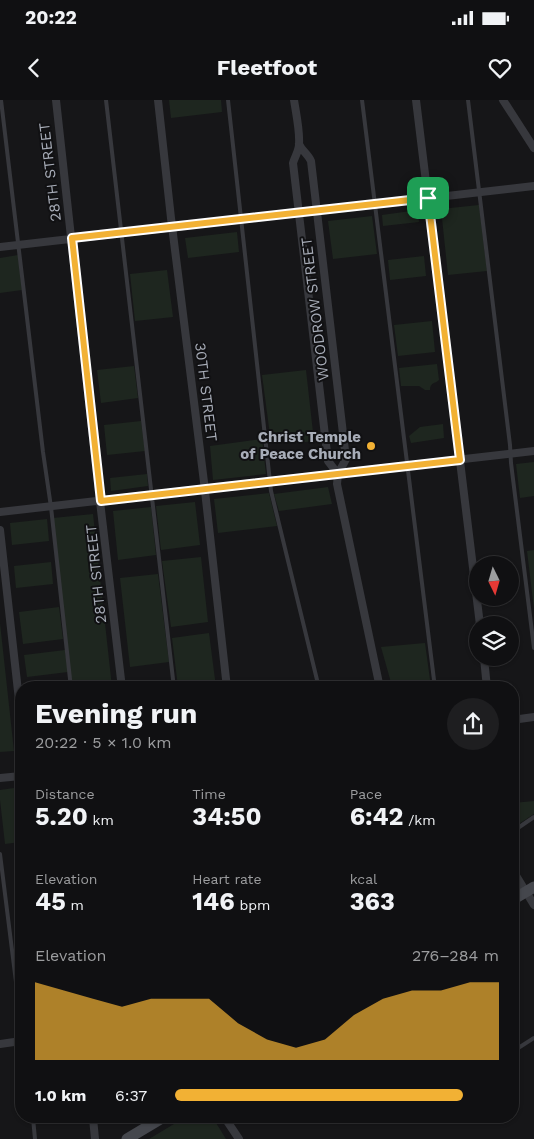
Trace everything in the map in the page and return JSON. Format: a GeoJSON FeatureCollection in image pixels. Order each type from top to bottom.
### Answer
{"type":"FeatureCollection","features":[{"type":"Feature","properties":{"kind":"street","name":"28TH STREET"},"geometry":{"type":"LineString","coordinates":[[56,100],[121,681]]}},
{"type":"Feature","properties":{"kind":"street","name":"30TH STREET"},"geometry":{"type":"LineString","coordinates":[[158,100],[226,681]]}},
{"type":"Feature","properties":{"kind":"street","name":"WOODROW STREET"},"geometry":{"type":"LineString","coordinates":[[294,100],[299,144],[293,163],[328,461],[338,474]]}},
{"type":"Feature","properties":{"kind":"street"},"geometry":{"type":"LineString","coordinates":[[416,100],[479,616]]}},
{"type":"Feature","properties":{"kind":"street"},"geometry":{"type":"LineString","coordinates":[[503,100],[534,148]]}},
{"type":"Feature","properties":{"kind":"street","name":"WOODROW STREET"},"geometry":{"type":"LineString","coordinates":[[299,144],[311,161],[346,459],[338,474],[337,484],[379,681]]}},
{"type":"Feature","properties":{"kind":"street"},"geometry":{"type":"LineString","coordinates":[[0,246],[533,186],[534,195]]}},
{"type":"Feature","properties":{"kind":"street"},"geometry":{"type":"LineString","coordinates":[[0,512],[534,451]]}},
{"type":"Feature","properties":{"kind":"street"},"geometry":{"type":"LineString","coordinates":[[0,530],[17,681]]}},
{"type":"Feature","properties":{"kind":"street"},"geometry":{"type":"LineString","coordinates":[[485,666],[486,681]]}},
{"type":"Feature","properties":{"kind":"street"},"geometry":{"type":"LineString","coordinates":[[519,719],[534,718]]}},
{"type":"Feature","properties":{"kind":"street"},"geometry":{"type":"LineString","coordinates":[[0,778],[15,777]]}},
{"type":"Feature","properties":{"kind":"street"},"geometry":{"type":"LineString","coordinates":[[519,877],[530,889],[534,905]]}},
{"type":"Feature","properties":{"kind":"street"},"geometry":{"type":"LineString","coordinates":[[519,896],[530,889]]}},
{"type":"Feature","properties":{"kind":"street"},"geometry":{"type":"LineString","coordinates":[[0,1044],[15,1042]]}},
{"type":"Feature","properties":{"kind":"street"},"geometry":{"type":"LineString","coordinates":[[93,1123],[95,1139]]}},
{"type":"Feature","properties":{"kind":"street"},"geometry":{"type":"LineString","coordinates":[[127,1139],[151,1123]]}},
{"type":"Feature","properties":{"kind":"street"},"geometry":{"type":"LineString","coordinates":[[229,1123],[239,1139]]}},
{"type":"Feature","properties":{"kind":"lane"},"geometry":{"type":"LineString","coordinates":[[2,100],[70,681]]}},
{"type":"Feature","properties":{"kind":"lane"},"geometry":{"type":"LineString","coordinates":[[106,100],[173,681]]}},
{"type":"Feature","properties":{"kind":"lane"},"geometry":{"type":"LineString","coordinates":[[228,100],[271,491],[317,681]]}},
{"type":"Feature","properties":{"kind":"lane"},"geometry":{"type":"LineString","coordinates":[[362,100],[434,681]]}},
{"type":"Feature","properties":{"kind":"lane"},"geometry":{"type":"LineString","coordinates":[[468,100],[534,648]]}},
{"type":"Feature","properties":{"kind":"lane"},"geometry":{"type":"LineString","coordinates":[[519,828],[534,818]]}},
{"type":"Feature","properties":{"kind":"lane"},"geometry":{"type":"LineString","coordinates":[[0,854],[15,974]]}},
{"type":"Feature","properties":{"kind":"lane"},"geometry":{"type":"LineString","coordinates":[[519,1048],[534,1038]]}},
{"type":"Feature","properties":{"kind":"lane"},"geometry":{"type":"LineString","coordinates":[[33,1123],[35,1139]]}},
{"type":"Feature","properties":{"kind":"shaded area"},"geometry":{"type":"Polygon","coordinates":[[[169,100],[221,100],[222,112],[171,118],[169,100]]]}},
{"type":"Feature","properties":{"kind":"shaded area"},"geometry":{"type":"Polygon","coordinates":[[[479,205],[487,271],[448,275],[441,209],[479,205]]]}},
{"type":"Feature","properties":{"kind":"shaded area"},"geometry":{"type":"Polygon","coordinates":[[[418,210],[419,222],[383,226],[382,215],[418,210]]]}},
{"type":"Feature","properties":{"kind":"shaded area"},"geometry":{"type":"Polygon","coordinates":[[[372,216],[377,254],[333,259],[328,221],[372,216]]]}},
{"type":"Feature","properties":{"kind":"shaded area"},"geometry":{"type":"Polygon","coordinates":[[[237,232],[239,252],[188,258],[185,238],[237,232]]]}},
{"type":"Feature","properties":{"kind":"shaded area"},"geometry":{"type":"Polygon","coordinates":[[[18,255],[22,290],[0,293],[0,258],[18,255]]]}},
{"type":"Feature","properties":{"kind":"shaded area"},"geometry":{"type":"Polygon","coordinates":[[[424,256],[426,276],[390,280],[388,260],[424,256]]]}},
{"type":"Feature","properties":{"kind":"shaded area"},"geometry":{"type":"Polygon","coordinates":[[[167,270],[173,317],[135,321],[130,274],[167,270]]]}},
{"type":"Feature","properties":{"kind":"shaded area"},"geometry":{"type":"Polygon","coordinates":[[[432,321],[435,352],[398,356],[394,325],[432,321]]]}},
{"type":"Feature","properties":{"kind":"shaded area"},"geometry":{"type":"Polygon","coordinates":[[[437,364],[439,380],[432,384],[430,390],[425,390],[419,386],[401,386],[399,368],[437,364]]]}},
{"type":"Feature","properties":{"kind":"shaded area"},"geometry":{"type":"Polygon","coordinates":[[[134,366],[138,398],[101,403],[97,370],[134,366]]]}},
{"type":"Feature","properties":{"kind":"shaded area"},"geometry":{"type":"Polygon","coordinates":[[[306,370],[314,441],[298,443],[270,435],[262,375],[306,370]]]}},
{"type":"Feature","properties":{"kind":"shaded area"},"geometry":{"type":"Polygon","coordinates":[[[141,421],[145,451],[107,455],[104,425],[141,421]]]}},
{"type":"Feature","properties":{"kind":"shaded area"},"geometry":{"type":"Polygon","coordinates":[[[443,424],[444,438],[411,443],[409,436],[420,427],[443,424]]]}},
{"type":"Feature","properties":{"kind":"shaded area"},"geometry":{"type":"Polygon","coordinates":[[[262,439],[266,474],[213,480],[210,446],[262,439]]]}},
{"type":"Feature","properties":{"kind":"shaded area"},"geometry":{"type":"Polygon","coordinates":[[[534,462],[534,496],[520,498],[516,464],[534,462]]]}},
{"type":"Feature","properties":{"kind":"shaded area"},"geometry":{"type":"Polygon","coordinates":[[[147,474],[148,486],[111,491],[110,478],[147,474]]]}},
{"type":"Feature","properties":{"kind":"shaded area"},"geometry":{"type":"Polygon","coordinates":[[[328,487],[332,504],[279,511],[274,494],[328,487]]]}},
{"type":"Feature","properties":{"kind":"shaded area"},"geometry":{"type":"Polygon","coordinates":[[[269,493],[277,526],[218,533],[214,499],[269,493]]]}},
{"type":"Feature","properties":{"kind":"shaded area"},"geometry":{"type":"Polygon","coordinates":[[[195,502],[200,545],[161,550],[156,506],[195,502]]]}},
{"type":"Feature","properties":{"kind":"shaded area"},"geometry":{"type":"Polygon","coordinates":[[[151,507],[156,555],[118,560],[113,511],[151,507]]]}},
{"type":"Feature","properties":{"kind":"shaded area"},"geometry":{"type":"Polygon","coordinates":[[[93,514],[111,681],[71,681],[53,518],[93,514]]]}},
{"type":"Feature","properties":{"kind":"shaded area"},"geometry":{"type":"Polygon","coordinates":[[[47,519],[49,541],[12,545],[10,523],[47,519]]]}},
{"type":"Feature","properties":{"kind":"shaded area"},"geometry":{"type":"Polygon","coordinates":[[[534,550],[534,609],[527,551],[534,550]]]}},
{"type":"Feature","properties":{"kind":"shaded area"},"geometry":{"type":"Polygon","coordinates":[[[201,557],[208,622],[171,627],[162,561],[201,557]]]}},
{"type":"Feature","properties":{"kind":"shaded area"},"geometry":{"type":"Polygon","coordinates":[[[51,562],[53,584],[16,588],[14,566],[51,562]]]}},
{"type":"Feature","properties":{"kind":"shaded area"},"geometry":{"type":"Polygon","coordinates":[[[158,574],[169,662],[130,667],[120,578],[158,574]]]}},
{"type":"Feature","properties":{"kind":"shaded area"},"geometry":{"type":"Polygon","coordinates":[[[59,607],[63,639],[23,644],[19,612],[59,607]]]}},
{"type":"Feature","properties":{"kind":"shaded area"},"geometry":{"type":"Polygon","coordinates":[[[0,623],[14,751],[0,752],[0,623]]]}},
{"type":"Feature","properties":{"kind":"shaded area"},"geometry":{"type":"Polygon","coordinates":[[[209,633],[215,681],[177,681],[172,638],[209,633]]]}},
{"type":"Feature","properties":{"kind":"shaded area"},"geometry":{"type":"Polygon","coordinates":[[[425,643],[430,681],[390,681],[381,647],[425,643]]]}},
{"type":"Feature","properties":{"kind":"shaded area"},"geometry":{"type":"Polygon","coordinates":[[[65,650],[68,672],[27,677],[24,655],[65,650]]]}},
{"type":"Feature","properties":{"kind":"shaded area"},"geometry":{"type":"Polygon","coordinates":[[[15,788],[15,843],[5,844],[0,790],[15,788]]]}},
{"type":"Feature","properties":{"kind":"shaded area"},"geometry":{"type":"Polygon","coordinates":[[[534,801],[534,814],[519,824],[519,802],[534,801]]]}},
{"type":"Feature","properties":{"kind":"shaded area"},"geometry":{"type":"Polygon","coordinates":[[[176,1123],[216,1123],[226,1139],[149,1139],[176,1123]]]}},
{"type":"Feature","properties":{"kind":"place","name":"Christ Temple of Peace Church"},"geometry":{"type":"Point","coordinates":[371,446]}},
{"type":"Feature","properties":{"kind":"route"},"geometry":{"type":"LineString","coordinates":[[428,198],[460,460],[101,501],[72,238],[428,198]]}}]}
